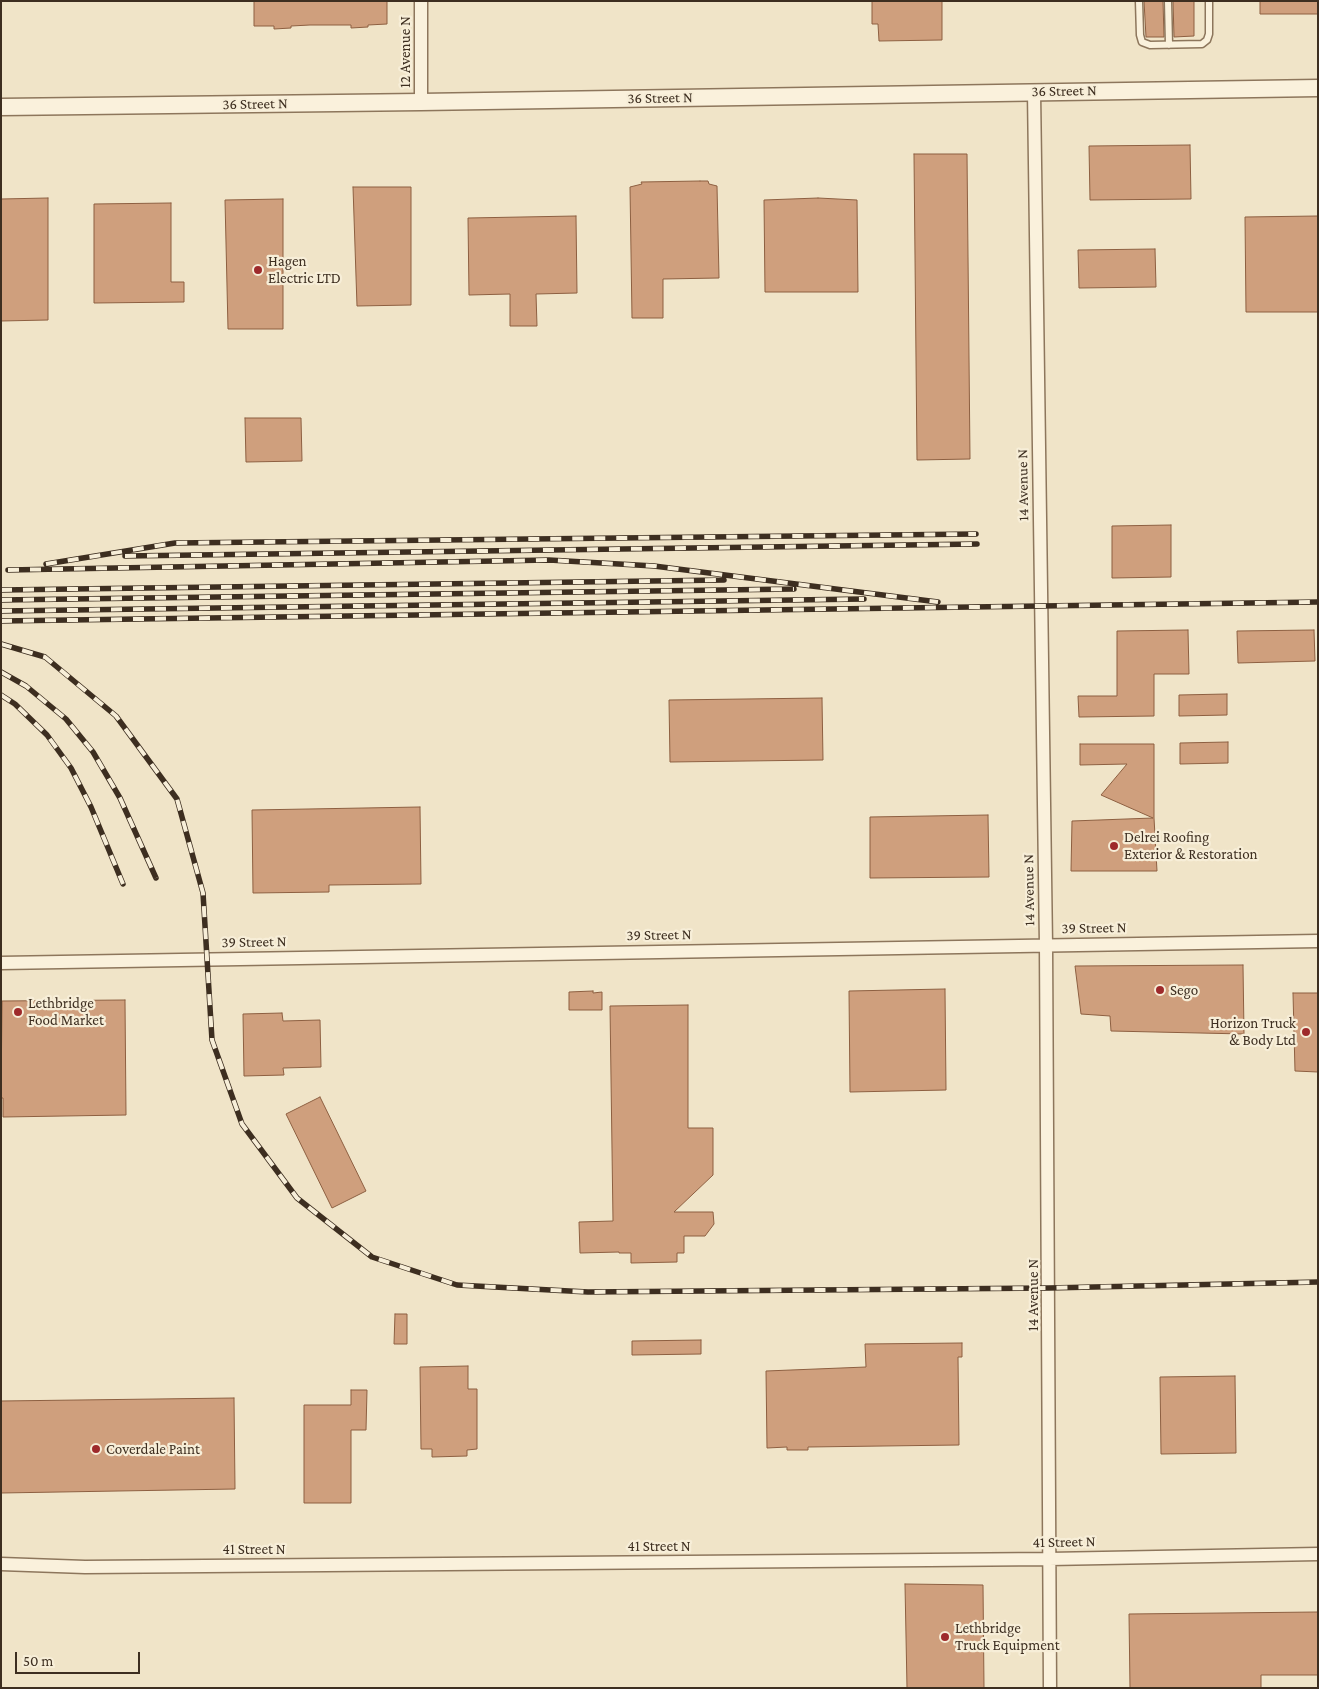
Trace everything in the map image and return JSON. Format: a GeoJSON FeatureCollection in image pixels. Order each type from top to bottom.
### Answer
{"type":"FeatureCollection","features":[{"type":"Feature","properties":{"kind":"street","name":"12 Avenue N"},"geometry":{"type":"LineString","coordinates":[[421,1],[421,102]]}},
{"type":"Feature","properties":{"kind":"street","name":"36 Street N"},"geometry":{"type":"LineString","coordinates":[[1,107],[1318,88]]}},
{"type":"Feature","properties":{"kind":"street","name":"14 Avenue N"},"geometry":{"type":"LineString","coordinates":[[1034,92],[1046,945],[1050,1688]]}},
{"type":"Feature","properties":{"kind":"street","name":"39 Street N"},"geometry":{"type":"LineString","coordinates":[[1,963],[1318,941]]}},
{"type":"Feature","properties":{"kind":"street","name":"41 Street N"},"geometry":{"type":"LineString","coordinates":[[1,1564],[85,1567],[1049,1559],[1318,1554]]}},
{"type":"Feature","properties":{"kind":"lane"},"geometry":{"type":"LineString","coordinates":[[1139,1],[1140,34],[1142,42],[1150,45],[1202,44],[1207,40],[1209,34],[1209,1]]}},
{"type":"Feature","properties":{"kind":"lane"},"geometry":{"type":"LineString","coordinates":[[1168,1],[1169,45]]}},
{"type":"Feature","properties":{"kind":"building"},"geometry":{"type":"Polygon","coordinates":[[[254,1],[387,1],[387,24],[351,28],[351,25],[310,25],[274,29],[274,26],[254,26],[254,1]]]}},
{"type":"Feature","properties":{"kind":"building"},"geometry":{"type":"Polygon","coordinates":[[[872,1],[942,1],[942,40],[879,41],[878,24],[872,24],[872,1]]]}},
{"type":"Feature","properties":{"kind":"building"},"geometry":{"type":"Polygon","coordinates":[[[1144,1],[1163,1],[1164,37],[1146,37],[1144,1]]]}},
{"type":"Feature","properties":{"kind":"building"},"geometry":{"type":"Polygon","coordinates":[[[1173,1],[1194,1],[1194,36],[1174,37],[1173,1]]]}},
{"type":"Feature","properties":{"kind":"building"},"geometry":{"type":"Polygon","coordinates":[[[1260,1],[1318,1],[1318,14],[1260,14],[1260,1]]]}},
{"type":"Feature","properties":{"kind":"building"},"geometry":{"type":"Polygon","coordinates":[[[1190,145],[1191,199],[1090,200],[1089,146],[1190,145]]]}},
{"type":"Feature","properties":{"kind":"building"},"geometry":{"type":"Polygon","coordinates":[[[914,154],[967,154],[970,459],[917,460],[914,154]]]}},
{"type":"Feature","properties":{"kind":"building"},"geometry":{"type":"Polygon","coordinates":[[[708,181],[709,184],[717,186],[719,278],[663,279],[663,318],[632,318],[630,187],[642,184],[641,182],[708,181]]]}},
{"type":"Feature","properties":{"kind":"building"},"geometry":{"type":"Polygon","coordinates":[[[353,187],[411,187],[411,305],[357,306],[353,187]]]}},
{"type":"Feature","properties":{"kind":"building"},"geometry":{"type":"Polygon","coordinates":[[[48,198],[48,320],[1,321],[1,199],[48,198]]]}},
{"type":"Feature","properties":{"kind":"building"},"geometry":{"type":"Polygon","coordinates":[[[818,198],[857,200],[858,292],[765,292],[764,200],[818,198]]]}},
{"type":"Feature","properties":{"kind":"building"},"geometry":{"type":"Polygon","coordinates":[[[283,199],[283,329],[228,329],[225,200],[283,199]]]}},
{"type":"Feature","properties":{"kind":"building"},"geometry":{"type":"Polygon","coordinates":[[[171,203],[171,282],[184,282],[184,302],[94,303],[94,204],[171,203]]]}},
{"type":"Feature","properties":{"kind":"building"},"geometry":{"type":"Polygon","coordinates":[[[576,216],[577,293],[536,294],[537,326],[510,326],[510,294],[469,295],[468,218],[576,216]]]}},
{"type":"Feature","properties":{"kind":"building"},"geometry":{"type":"Polygon","coordinates":[[[1318,216],[1318,312],[1246,312],[1245,217],[1318,216]]]}},
{"type":"Feature","properties":{"kind":"building"},"geometry":{"type":"Polygon","coordinates":[[[1155,249],[1156,287],[1079,288],[1078,250],[1155,249]]]}},
{"type":"Feature","properties":{"kind":"building"},"geometry":{"type":"Polygon","coordinates":[[[245,418],[301,418],[302,461],[246,462],[245,418]]]}},
{"type":"Feature","properties":{"kind":"building"},"geometry":{"type":"Polygon","coordinates":[[[1171,525],[1171,577],[1112,578],[1112,526],[1171,525]]]}},
{"type":"Feature","properties":{"kind":"building"},"geometry":{"type":"Polygon","coordinates":[[[1188,630],[1189,674],[1154,674],[1154,716],[1079,717],[1078,696],[1117,696],[1117,631],[1188,630]]]}},
{"type":"Feature","properties":{"kind":"building"},"geometry":{"type":"Polygon","coordinates":[[[1314,630],[1315,661],[1238,663],[1237,631],[1314,630]]]}},
{"type":"Feature","properties":{"kind":"building"},"geometry":{"type":"Polygon","coordinates":[[[1227,694],[1227,715],[1179,716],[1179,695],[1227,694]]]}},
{"type":"Feature","properties":{"kind":"building"},"geometry":{"type":"Polygon","coordinates":[[[822,698],[823,760],[670,762],[669,700],[822,698]]]}},
{"type":"Feature","properties":{"kind":"building"},"geometry":{"type":"Polygon","coordinates":[[[1228,742],[1228,763],[1180,764],[1180,743],[1228,742]]]}},
{"type":"Feature","properties":{"kind":"building"},"geometry":{"type":"Polygon","coordinates":[[[1080,744],[1154,744],[1154,818],[1157,871],[1071,871],[1072,821],[1153,818],[1101,795],[1127,764],[1080,765],[1080,744]]]}},
{"type":"Feature","properties":{"kind":"building"},"geometry":{"type":"Polygon","coordinates":[[[420,807],[421,884],[329,885],[329,892],[253,893],[252,810],[420,807]]]}},
{"type":"Feature","properties":{"kind":"building"},"geometry":{"type":"Polygon","coordinates":[[[988,815],[989,877],[870,878],[870,817],[988,815]]]}},
{"type":"Feature","properties":{"kind":"building","name":"Sego"},"geometry":{"type":"Polygon","coordinates":[[[1243,965],[1244,1034],[1111,1031],[1110,1016],[1081,1014],[1075,966],[1243,965]]]}},
{"type":"Feature","properties":{"kind":"building"},"geometry":{"type":"Polygon","coordinates":[[[945,989],[946,1090],[850,1092],[849,991],[945,989]]]}},
{"type":"Feature","properties":{"kind":"building"},"geometry":{"type":"Polygon","coordinates":[[[593,991],[593,993],[602,992],[602,1010],[569,1010],[569,992],[593,991]]]}},
{"type":"Feature","properties":{"kind":"building","name":"Horizon Truck & Body Ltd"},"geometry":{"type":"Polygon","coordinates":[[[1293,993],[1318,993],[1318,1072],[1295,1071],[1293,993]]]}},
{"type":"Feature","properties":{"kind":"building"},"geometry":{"type":"Polygon","coordinates":[[[125,1000],[126,1115],[3,1117],[3,1098],[1,1098],[2,1001],[125,1000]]]}},
{"type":"Feature","properties":{"kind":"building"},"geometry":{"type":"Polygon","coordinates":[[[688,1005],[688,1128],[713,1128],[713,1175],[674,1212],[713,1212],[714,1224],[705,1236],[684,1236],[684,1253],[677,1253],[677,1262],[631,1263],[631,1253],[580,1253],[579,1222],[613,1221],[610,1006],[688,1005]]]}},
{"type":"Feature","properties":{"kind":"building"},"geometry":{"type":"Polygon","coordinates":[[[282,1013],[283,1021],[320,1020],[321,1067],[283,1068],[284,1075],[244,1076],[243,1014],[282,1013]]]}},
{"type":"Feature","properties":{"kind":"building"},"geometry":{"type":"Polygon","coordinates":[[[320,1097],[366,1191],[332,1208],[286,1114],[320,1097]]]}},
{"type":"Feature","properties":{"kind":"building"},"geometry":{"type":"Polygon","coordinates":[[[395,1314],[407,1314],[407,1344],[394,1344],[395,1314]]]}},
{"type":"Feature","properties":{"kind":"building"},"geometry":{"type":"Polygon","coordinates":[[[701,1340],[701,1354],[632,1355],[632,1341],[701,1340]]]}},
{"type":"Feature","properties":{"kind":"building"},"geometry":{"type":"Polygon","coordinates":[[[962,1343],[962,1357],[958,1357],[959,1445],[808,1447],[808,1450],[787,1450],[787,1447],[767,1448],[766,1371],[866,1367],[865,1344],[962,1343]]]}},
{"type":"Feature","properties":{"kind":"building"},"geometry":{"type":"Polygon","coordinates":[[[468,1366],[468,1389],[477,1389],[477,1449],[467,1450],[467,1456],[432,1457],[432,1449],[421,1449],[420,1367],[468,1366]]]}},
{"type":"Feature","properties":{"kind":"building"},"geometry":{"type":"Polygon","coordinates":[[[1235,1376],[1236,1453],[1161,1454],[1160,1377],[1235,1376]]]}},
{"type":"Feature","properties":{"kind":"building"},"geometry":{"type":"Polygon","coordinates":[[[351,1390],[367,1390],[366,1430],[351,1430],[351,1503],[304,1503],[304,1405],[351,1405],[351,1390]]]}},
{"type":"Feature","properties":{"kind":"building"},"geometry":{"type":"Polygon","coordinates":[[[234,1398],[235,1489],[1,1493],[1,1401],[234,1398]]]}},
{"type":"Feature","properties":{"kind":"building","name":"Lethbridge Truck Equipment"},"geometry":{"type":"Polygon","coordinates":[[[905,1584],[983,1585],[984,1688],[907,1688],[905,1584]]]}},
{"type":"Feature","properties":{"kind":"building"},"geometry":{"type":"Polygon","coordinates":[[[1318,1612],[1318,1675],[1261,1675],[1261,1688],[1130,1688],[1129,1614],[1318,1612]]]}},
{"type":"Feature","properties":{"kind":"railway"},"geometry":{"type":"LineString","coordinates":[[46,564],[175,543],[976,534]]}},
{"type":"Feature","properties":{"kind":"railway"},"geometry":{"type":"LineString","coordinates":[[125,556],[977,544]]}},
{"type":"Feature","properties":{"kind":"railway"},"geometry":{"type":"LineString","coordinates":[[8,570],[549,560],[654,566],[938,602]]}},
{"type":"Feature","properties":{"kind":"railway"},"geometry":{"type":"LineString","coordinates":[[1,590],[724,580]]}},
{"type":"Feature","properties":{"kind":"railway"},"geometry":{"type":"LineString","coordinates":[[1,600],[794,589]]}},
{"type":"Feature","properties":{"kind":"railway"},"geometry":{"type":"LineString","coordinates":[[1,611],[864,599]]}},
{"type":"Feature","properties":{"kind":"railway"},"geometry":{"type":"LineString","coordinates":[[1,621],[1318,602]]}},
{"type":"Feature","properties":{"kind":"railway"},"geometry":{"type":"LineString","coordinates":[[1,644],[45,657],[116,716],[177,799],[203,893],[212,1040],[242,1124],[297,1198],[372,1257],[457,1285],[588,1292],[1049,1288],[1318,1282]]}},
{"type":"Feature","properties":{"kind":"railway"},"geometry":{"type":"LineString","coordinates":[[1,672],[26,686],[66,719],[93,752],[120,798],[156,878]]}},
{"type":"Feature","properties":{"kind":"railway"},"geometry":{"type":"LineString","coordinates":[[1,695],[15,704],[47,735],[71,768],[91,807],[123,884]]}},
{"type":"Feature","properties":{"kind":"place","name":"Hagen Electric LTD"},"geometry":{"type":"Point","coordinates":[258,270]}},
{"type":"Feature","properties":{"kind":"place","name":"Delrei Roofing Exterior & Restoration"},"geometry":{"type":"Point","coordinates":[1114,846]}},
{"type":"Feature","properties":{"kind":"place","name":"Sego"},"geometry":{"type":"Point","coordinates":[1160,990]}},
{"type":"Feature","properties":{"kind":"place","name":"Lethbridge Food Market"},"geometry":{"type":"Point","coordinates":[18,1012]}},
{"type":"Feature","properties":{"kind":"place","name":"Horizon Truck & Body Ltd"},"geometry":{"type":"Point","coordinates":[1306,1032]}},
{"type":"Feature","properties":{"kind":"place","name":"Coverdale Paint"},"geometry":{"type":"Point","coordinates":[96,1449]}},
{"type":"Feature","properties":{"kind":"place","name":"Lethbridge Truck Equipment"},"geometry":{"type":"Point","coordinates":[945,1637]}}]}
